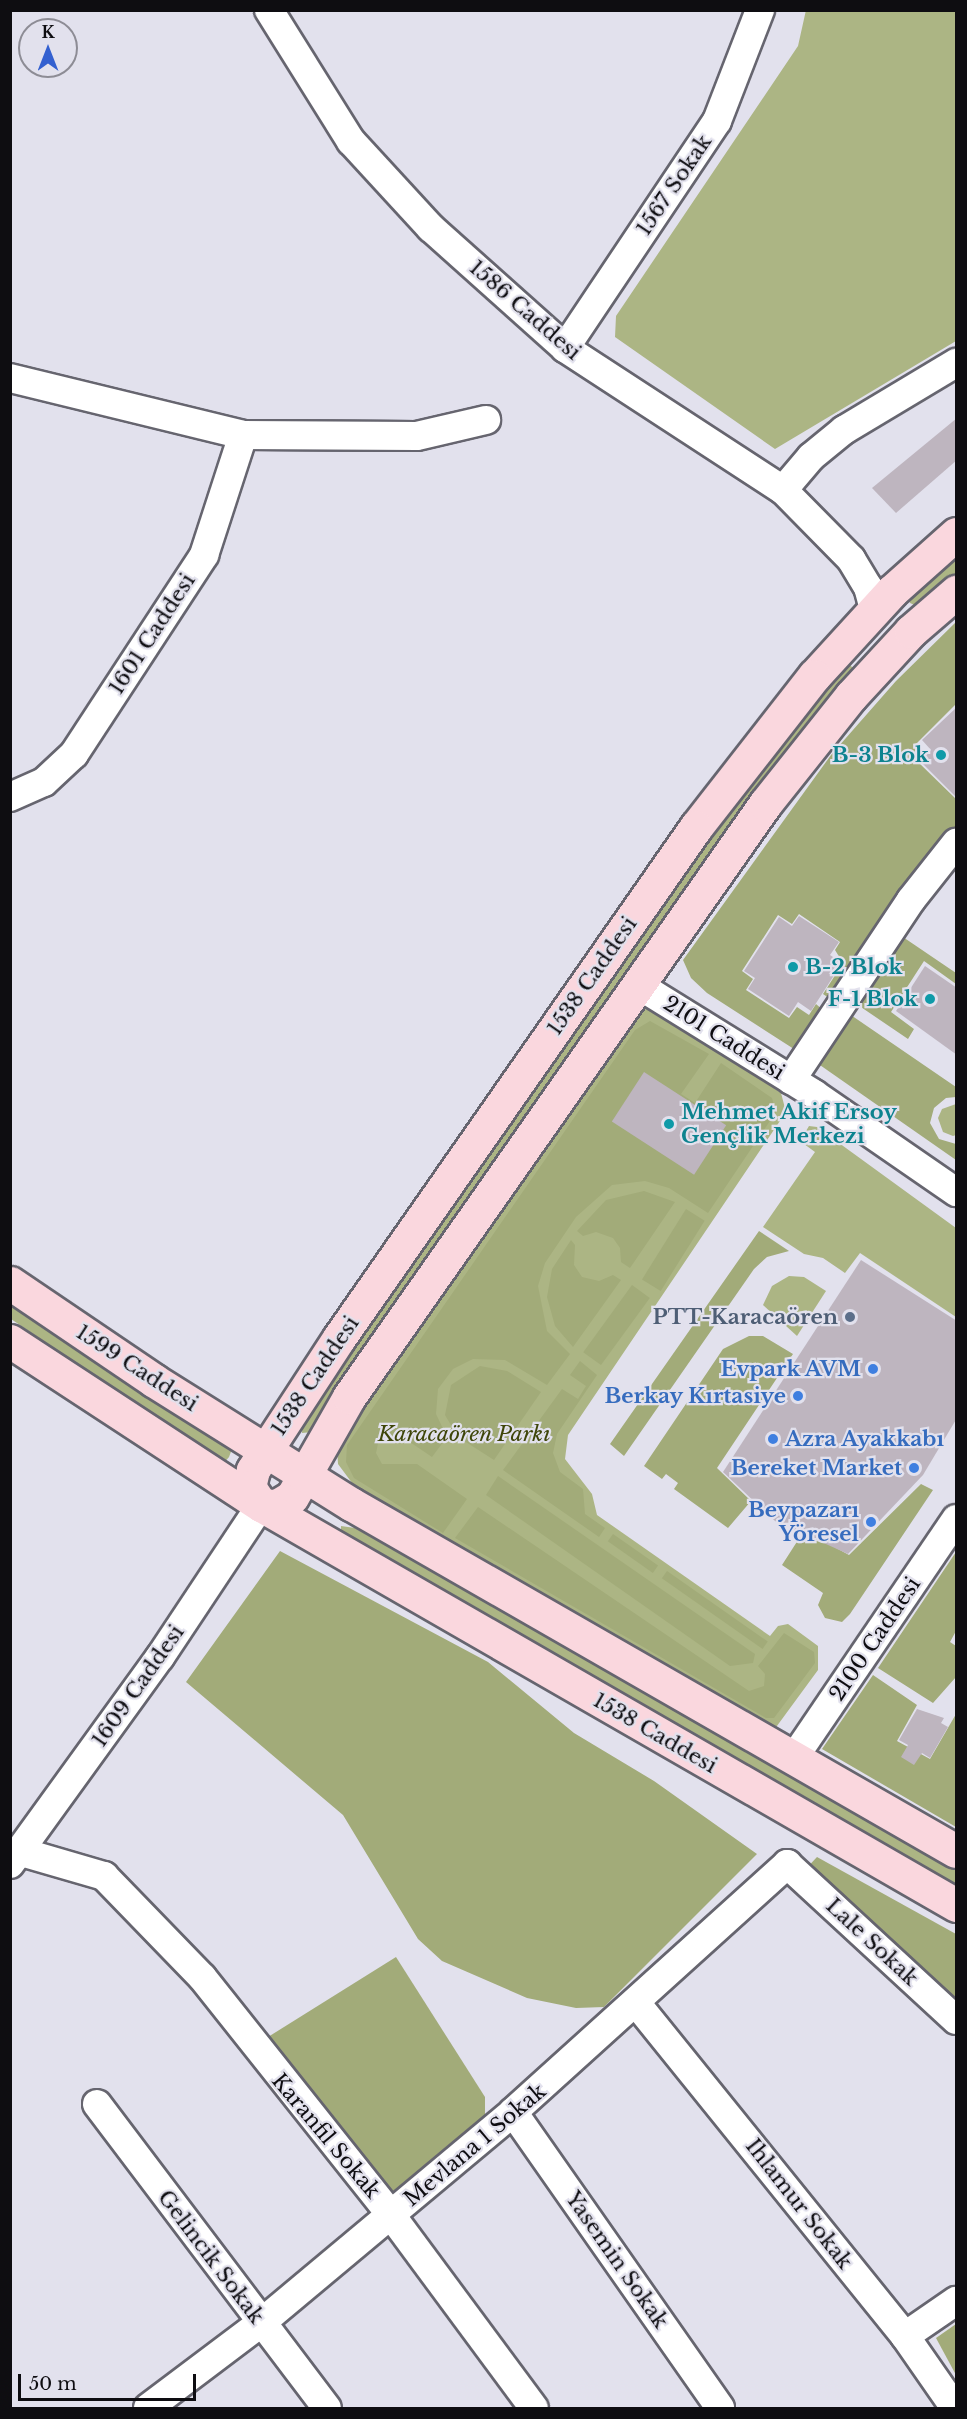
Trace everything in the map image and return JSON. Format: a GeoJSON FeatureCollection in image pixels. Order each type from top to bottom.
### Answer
{"type":"FeatureCollection","features":[{"type":"Feature","properties":{"kind":"main road","name":"1538 Caddesi"},"geometry":{"type":"LineString","coordinates":[[957,534],[874,610],[778,719],[696,827],[266,1450],[249,1482],[261,1505],[957,1905]]}},
{"type":"Feature","properties":{"kind":"main road","name":"1538 Caddesi"},"geometry":{"type":"LineString","coordinates":[[261,1505],[285,1503],[380,1351],[640,986],[765,804],[898,644],[957,592]]}},
{"type":"Feature","properties":{"kind":"main road"},"geometry":{"type":"LineString","coordinates":[[874,610],[898,644]]}},
{"type":"Feature","properties":{"kind":"main road","name":"1599 Caddesi"},"geometry":{"type":"LineString","coordinates":[[10,1282],[153,1380],[266,1450]]}},
{"type":"Feature","properties":{"kind":"main road"},"geometry":{"type":"LineString","coordinates":[[10,1341],[261,1505]]}},
{"type":"Feature","properties":{"kind":"main road","name":"1538 Caddesi"},"geometry":{"type":"LineString","coordinates":[[266,1450],[794,1759],[957,1851]]}},
{"type":"Feature","properties":{"kind":"street","name":"1586 Caddesi"},"geometry":{"type":"LineString","coordinates":[[269,10],[351,141],[431,228],[565,348],[783,490],[851,559],[868,587],[874,610]]}},
{"type":"Feature","properties":{"kind":"street","name":"1567 Sokak"},"geometry":{"type":"LineString","coordinates":[[565,348],[717,121],[760,10]]}},
{"type":"Feature","properties":{"kind":"street"},"geometry":{"type":"LineString","coordinates":[[783,490],[812,457],[844,430],[957,363]]}},
{"type":"Feature","properties":{"kind":"street"},"geometry":{"type":"LineString","coordinates":[[10,378],[243,435],[417,436],[486,420]]}},
{"type":"Feature","properties":{"kind":"street","name":"1601 Caddesi"},"geometry":{"type":"LineString","coordinates":[[10,796],[44,782],[74,754],[204,555],[243,435]]}},
{"type":"Feature","properties":{"kind":"street"},"geometry":{"type":"LineString","coordinates":[[791,1080],[911,900],[957,843]]}},
{"type":"Feature","properties":{"kind":"street","name":"2101 Caddesi"},"geometry":{"type":"LineString","coordinates":[[640,986],[791,1080],[957,1192]]}},
{"type":"Feature","properties":{"kind":"street","name":"1609 Caddesi"},"geometry":{"type":"LineString","coordinates":[[14,1857],[160,1657],[261,1505]]}},
{"type":"Feature","properties":{"kind":"street","name":"2100 Caddesi"},"geometry":{"type":"LineString","coordinates":[[794,1759],[957,1519]]}},
{"type":"Feature","properties":{"kind":"street","name":"Karanfil Sokak"},"geometry":{"type":"LineString","coordinates":[[14,1857],[104,1876],[202,1977],[391,2215],[534,2409]]}},
{"type":"Feature","properties":{"kind":"street","name":"Mevlana 1 Sokak"},"geometry":{"type":"LineString","coordinates":[[148,2409],[261,2324],[513,2112],[637,2004],[787,1864]]}},
{"type":"Feature","properties":{"kind":"street","name":"Lale Sokak"},"geometry":{"type":"LineString","coordinates":[[787,1864],[957,2020]]}},
{"type":"Feature","properties":{"kind":"street","name":"Ihlamur Sokak"},"geometry":{"type":"LineString","coordinates":[[637,2004],[905,2336],[955,2409]]}},
{"type":"Feature","properties":{"kind":"street","name":"Gelincik Sokak"},"geometry":{"type":"LineString","coordinates":[[97,2104],[327,2409]]}},
{"type":"Feature","properties":{"kind":"street","name":"Yasemin Sokak"},"geometry":{"type":"LineString","coordinates":[[513,2112],[720,2409]]}},
{"type":"Feature","properties":{"kind":"street"},"geometry":{"type":"LineString","coordinates":[[905,2336],[957,2301]]}},
{"type":"Feature","properties":{"kind":"green space"},"geometry":{"type":"Polygon","coordinates":[[[806,10],[956,11],[956,341],[775,449],[615,337],[616,316],[798,46],[806,10]]]}},
{"type":"Feature","properties":{"kind":"green space"},"geometry":{"type":"Polygon","coordinates":[[[956,552],[956,576],[919,607],[910,603],[908,598],[956,552]]]}},
{"type":"Feature","properties":{"kind":"green space"},"geometry":{"type":"Polygon","coordinates":[[[956,622],[956,704],[916,744],[925,753],[917,761],[956,799],[956,830],[832,1000],[823,994],[843,963],[835,950],[840,942],[799,914],[792,924],[778,915],[742,971],[753,979],[746,990],[789,1018],[797,1007],[809,1015],[816,1004],[824,1011],[797,1051],[707,993],[691,978],[683,960],[831,755],[896,681],[956,622]]]}},
{"type":"Feature","properties":{"kind":"green space"},"geometry":{"type":"Polygon","coordinates":[[[845,662],[855,669],[312,1432],[302,1433],[303,1416],[712,826],[845,662]]]}},
{"type":"Feature","properties":{"kind":"green space"},"geometry":{"type":"Polygon","coordinates":[[[897,933],[956,973],[956,984],[924,961],[891,1012],[914,1029],[908,1039],[852,1001],[897,933]]]}},
{"type":"Feature","properties":{"kind":"green space","name":"Karacaören Parkı"},"geometry":{"type":"Polygon","coordinates":[[[646,1009],[667,1014],[781,1093],[786,1112],[568,1435],[565,1459],[592,1494],[597,1515],[770,1636],[778,1626],[788,1624],[818,1646],[818,1670],[774,1730],[358,1491],[338,1464],[337,1448],[345,1431],[639,1011],[646,1009]]]}},
{"type":"Feature","properties":{"kind":"green space"},"geometry":{"type":"Polygon","coordinates":[[[845,1011],[956,1087],[956,1097],[946,1098],[934,1108],[930,1123],[939,1139],[956,1144],[956,1160],[817,1063],[845,1011]]]}},
{"type":"Feature","properties":{"kind":"green space"},"geometry":{"type":"Polygon","coordinates":[[[650,1021],[709,1054],[681,1094],[695,1103],[721,1063],[772,1098],[776,1112],[708,1213],[669,1188],[645,1181],[612,1185],[576,1217],[545,1263],[538,1286],[547,1331],[570,1354],[547,1385],[505,1360],[473,1359],[453,1369],[438,1389],[436,1414],[447,1437],[432,1457],[398,1434],[379,1439],[376,1453],[382,1464],[417,1464],[467,1499],[443,1533],[354,1478],[346,1462],[347,1445],[635,1030],[650,1021]]]}},
{"type":"Feature","properties":{"kind":"green space"},"geometry":{"type":"Polygon","coordinates":[[[956,1104],[956,1135],[953,1136],[943,1132],[938,1118],[942,1109],[956,1104]]]}},
{"type":"Feature","properties":{"kind":"green space"},"geometry":{"type":"Polygon","coordinates":[[[809,1126],[817,1127],[956,1228],[956,1317],[860,1253],[845,1273],[823,1258],[804,1254],[763,1227],[815,1152],[800,1141],[809,1126]]]}},
{"type":"Feature","properties":{"kind":"green space"},"geometry":{"type":"Polygon","coordinates":[[[644,1191],[675,1202],[630,1268],[621,1262],[620,1248],[613,1238],[596,1232],[583,1236],[577,1231],[606,1200],[644,1191]]]}},
{"type":"Feature","properties":{"kind":"green space"},"geometry":{"type":"Polygon","coordinates":[[[686,1209],[705,1221],[661,1291],[642,1279],[686,1209]]]}},
{"type":"Feature","properties":{"kind":"green space"},"geometry":{"type":"Polygon","coordinates":[[[759,1231],[789,1251],[767,1257],[754,1269],[624,1456],[610,1444],[759,1231]]]}},
{"type":"Feature","properties":{"kind":"green space"},"geometry":{"type":"Polygon","coordinates":[[[571,1240],[575,1245],[574,1265],[582,1277],[599,1281],[613,1275],[621,1280],[573,1347],[555,1326],[547,1297],[552,1269],[571,1240]]]}},
{"type":"Feature","properties":{"kind":"green space"},"geometry":{"type":"Polygon","coordinates":[[[789,1276],[804,1277],[826,1291],[797,1336],[763,1305],[772,1286],[789,1276]]]}},
{"type":"Feature","properties":{"kind":"green space"},"geometry":{"type":"Polygon","coordinates":[[[632,1285],[650,1298],[601,1365],[583,1352],[632,1285]]]}},
{"type":"Feature","properties":{"kind":"green space"},"geometry":{"type":"Polygon","coordinates":[[[10,1301],[232,1449],[229,1457],[224,1463],[11,1319],[10,1301]]]}},
{"type":"Feature","properties":{"kind":"green space"},"geometry":{"type":"Polygon","coordinates":[[[749,1336],[763,1336],[793,1354],[717,1468],[751,1501],[728,1528],[674,1489],[678,1483],[666,1474],[662,1479],[644,1466],[723,1349],[749,1336]]]}},
{"type":"Feature","properties":{"kind":"green space"},"geometry":{"type":"Polygon","coordinates":[[[580,1361],[597,1375],[557,1434],[553,1453],[560,1472],[583,1489],[585,1514],[605,1528],[599,1537],[503,1470],[562,1389],[578,1399],[586,1386],[570,1375],[580,1361]]]}},
{"type":"Feature","properties":{"kind":"green space"},"geometry":{"type":"Polygon","coordinates":[[[480,1366],[507,1371],[541,1392],[494,1460],[458,1437],[445,1415],[451,1385],[480,1366]]]}},
{"type":"Feature","properties":{"kind":"green space"},"geometry":{"type":"Polygon","coordinates":[[[498,1476],[755,1654],[753,1663],[730,1666],[486,1495],[498,1476]]]}},
{"type":"Feature","properties":{"kind":"green space"},"geometry":{"type":"Polygon","coordinates":[[[921,1484],[933,1490],[850,1614],[842,1622],[825,1618],[818,1605],[823,1593],[782,1565],[800,1537],[829,1544],[849,1555],[921,1484]]]}},
{"type":"Feature","properties":{"kind":"green space"},"geometry":{"type":"Polygon","coordinates":[[[478,1507],[749,1691],[764,1686],[765,1674],[758,1666],[784,1633],[814,1652],[815,1663],[774,1718],[766,1718],[455,1538],[478,1507]]]}},
{"type":"Feature","properties":{"kind":"green space"},"geometry":{"type":"Polygon","coordinates":[[[341,1526],[355,1528],[956,1869],[956,1886],[341,1534],[341,1526]]]}},
{"type":"Feature","properties":{"kind":"green space"},"geometry":{"type":"Polygon","coordinates":[[[613,1534],[658,1566],[653,1573],[608,1541],[613,1534]]]}},
{"type":"Feature","properties":{"kind":"green space"},"geometry":{"type":"Polygon","coordinates":[[[280,1551],[488,1662],[574,1733],[654,1781],[757,1854],[604,2007],[576,2008],[527,1998],[442,1961],[418,1939],[343,1815],[186,1682],[280,1551]]]}},
{"type":"Feature","properties":{"kind":"green space"},"geometry":{"type":"Polygon","coordinates":[[[956,1552],[956,1631],[950,1642],[956,1646],[956,1677],[933,1703],[878,1668],[956,1552]]]}},
{"type":"Feature","properties":{"kind":"green space"},"geometry":{"type":"Polygon","coordinates":[[[667,1571],[768,1642],[763,1649],[662,1578],[667,1571]]]}},
{"type":"Feature","properties":{"kind":"green space"},"geometry":{"type":"Polygon","coordinates":[[[873,1675],[917,1705],[897,1741],[930,1759],[956,1714],[956,1827],[822,1749],[873,1675]]]}},
{"type":"Feature","properties":{"kind":"green space"},"geometry":{"type":"Polygon","coordinates":[[[817,1857],[956,1934],[956,2014],[803,1872],[817,1857]]]}},
{"type":"Feature","properties":{"kind":"green space"},"geometry":{"type":"Polygon","coordinates":[[[396,1957],[485,2097],[485,2117],[432,2173],[389,2195],[260,2042],[396,1957]]]}},
{"type":"Feature","properties":{"kind":"green space"},"geometry":{"type":"Polygon","coordinates":[[[956,2324],[956,2375],[936,2338],[956,2324]]]}},
{"type":"Feature","properties":{"kind":"building"},"geometry":{"type":"Polygon","coordinates":[[[957,418],[957,460],[896,513],[872,488],[957,418]]]}},
{"type":"Feature","properties":{"kind":"building","name":"B-3 Blok"},"geometry":{"type":"Polygon","coordinates":[[[957,707],[957,798],[920,761],[931,750],[922,740],[957,707]]]}},
{"type":"Feature","properties":{"kind":"building","name":"B-2 Blok"},"geometry":{"type":"Polygon","coordinates":[[[799,916],[839,942],[830,955],[842,963],[811,1011],[798,1002],[789,1016],[748,989],[755,978],[744,971],[779,917],[792,926],[799,916]]]}},
{"type":"Feature","properties":{"kind":"building","name":"F-1 Blok"},"geometry":{"type":"Polygon","coordinates":[[[925,966],[957,988],[957,1055],[896,1011],[925,966]]]}},
{"type":"Feature","properties":{"kind":"building","name":"Mehmet Akif Ersoy Gençlik Merkezi"},"geometry":{"type":"Polygon","coordinates":[[[644,1072],[726,1125],[694,1175],[612,1121],[644,1072]]]}},
{"type":"Feature","properties":{"kind":"building","name":"Evpark AVM"},"geometry":{"type":"Polygon","coordinates":[[[861,1260],[957,1321],[957,1418],[923,1475],[848,1554],[775,1521],[723,1472],[861,1260]]]}},
{"type":"Feature","properties":{"kind":"building"},"geometry":{"type":"Polygon","coordinates":[[[917,1709],[944,1718],[941,1723],[948,1727],[930,1758],[922,1753],[914,1765],[901,1757],[908,1745],[899,1740],[917,1709]]]}},
{"type":"Feature","properties":{"kind":"place","name":"B-3 Blok"},"geometry":{"type":"Point","coordinates":[941,755]}},
{"type":"Feature","properties":{"kind":"place","name":"B-2 Blok"},"geometry":{"type":"Point","coordinates":[793,967]}},
{"type":"Feature","properties":{"kind":"place","name":"F-1 Blok"},"geometry":{"type":"Point","coordinates":[930,999]}},
{"type":"Feature","properties":{"kind":"place","name":"Mehmet Akif Ersoy Gençlik Merkezi"},"geometry":{"type":"Point","coordinates":[669,1124]}},
{"type":"Feature","properties":{"kind":"place","name":"PTT-Karacaören"},"geometry":{"type":"Point","coordinates":[850,1317]}},
{"type":"Feature","properties":{"kind":"place","name":"Evpark AVM"},"geometry":{"type":"Point","coordinates":[873,1369]}},
{"type":"Feature","properties":{"kind":"place","name":"Berkay Kırtasiye"},"geometry":{"type":"Point","coordinates":[798,1396]}},
{"type":"Feature","properties":{"kind":"place","name":"Azra Ayakkabı"},"geometry":{"type":"Point","coordinates":[773,1439]}},
{"type":"Feature","properties":{"kind":"place","name":"Bereket Market"},"geometry":{"type":"Point","coordinates":[914,1468]}},
{"type":"Feature","properties":{"kind":"place","name":"Beypazarı Yöresel"},"geometry":{"type":"Point","coordinates":[871,1522]}}]}
